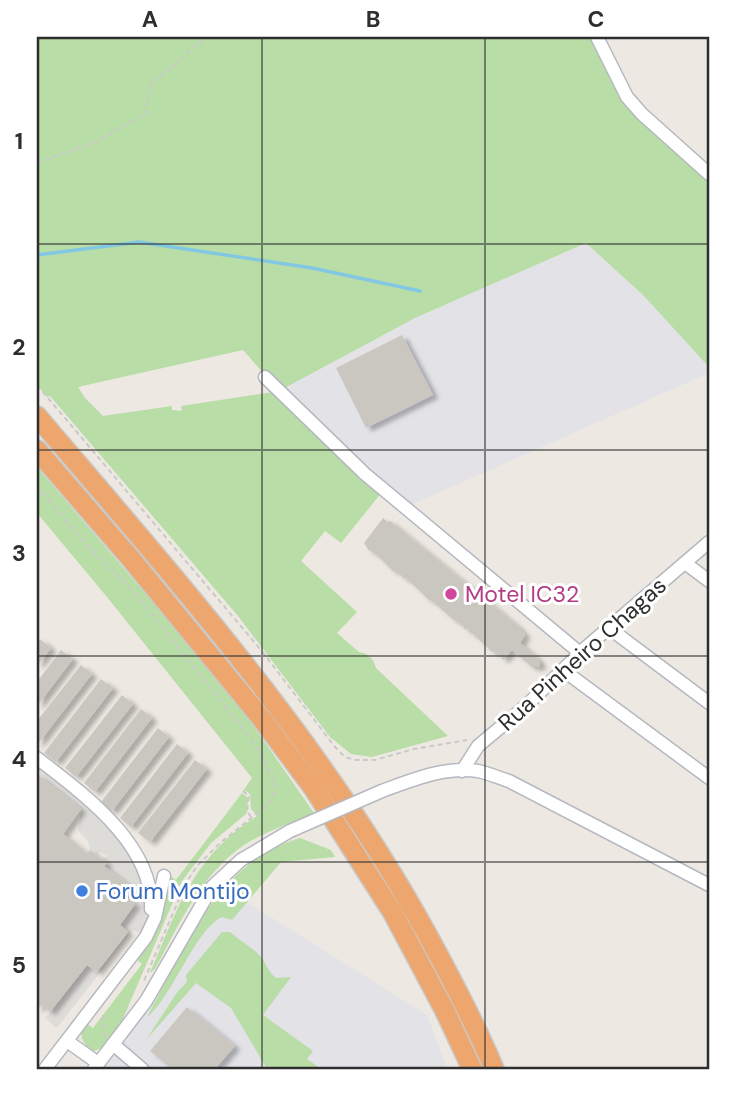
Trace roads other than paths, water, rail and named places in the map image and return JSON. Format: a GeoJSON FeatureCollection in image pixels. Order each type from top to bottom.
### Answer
{"type":"FeatureCollection","features":[{"type":"Feature","properties":{"kind":"highway"},"geometry":{"type":"LineString","coordinates":[[37,416],[214,625],[321,765],[414,910],[466,1007],[494,1069]]}},
{"type":"Feature","properties":{"kind":"highway"},"geometry":{"type":"LineString","coordinates":[[37,450],[262,719],[314,789],[393,913],[445,1011],[472,1069]]}},
{"type":"Feature","properties":{"kind":"street"},"geometry":{"type":"LineString","coordinates":[[597,37],[627,97],[642,114],[709,174]]}},
{"type":"Feature","properties":{"kind":"street"},"geometry":{"type":"LineString","coordinates":[[265,377],[365,474],[580,653]]}},
{"type":"Feature","properties":{"kind":"street","name":"Rua Pinheiro Chagas"},"geometry":{"type":"LineString","coordinates":[[462,771],[482,743],[527,705],[580,653],[709,542]]}},
{"type":"Feature","properties":{"kind":"street"},"geometry":{"type":"LineString","coordinates":[[685,563],[709,581]]}},
{"type":"Feature","properties":{"kind":"street"},"geometry":{"type":"LineString","coordinates":[[609,628],[709,703]]}},
{"type":"Feature","properties":{"kind":"street"},"geometry":{"type":"LineString","coordinates":[[563,670],[709,778]]}},
{"type":"Feature","properties":{"kind":"street"},"geometry":{"type":"LineString","coordinates":[[37,758],[93,802],[127,840],[141,865],[151,895],[151,913],[146,937]]}},
{"type":"Feature","properties":{"kind":"street"},"geometry":{"type":"LineString","coordinates":[[67,1041],[96,1066],[146,1001],[195,915],[221,877],[254,850],[290,831],[421,777],[449,771],[477,771],[509,781],[709,885]]}},
{"type":"Feature","properties":{"kind":"street"},"geometry":{"type":"LineString","coordinates":[[45,1069],[146,937],[155,918],[164,876]]}},
{"type":"Feature","properties":{"kind":"street"},"geometry":{"type":"LineString","coordinates":[[113,1044],[142,1069]]}},
{"type":"Feature","properties":{"kind":"waterway"},"geometry":{"type":"LineString","coordinates":[[37,255],[139,242],[312,268],[420,291]]}},
{"type":"Feature","properties":{"kind":"place","name":"Motel IC32"},"geometry":{"type":"Point","coordinates":[451,594]}},
{"type":"Feature","properties":{"kind":"place","name":"Forum Montijo"},"geometry":{"type":"Point","coordinates":[82,891]}}]}
